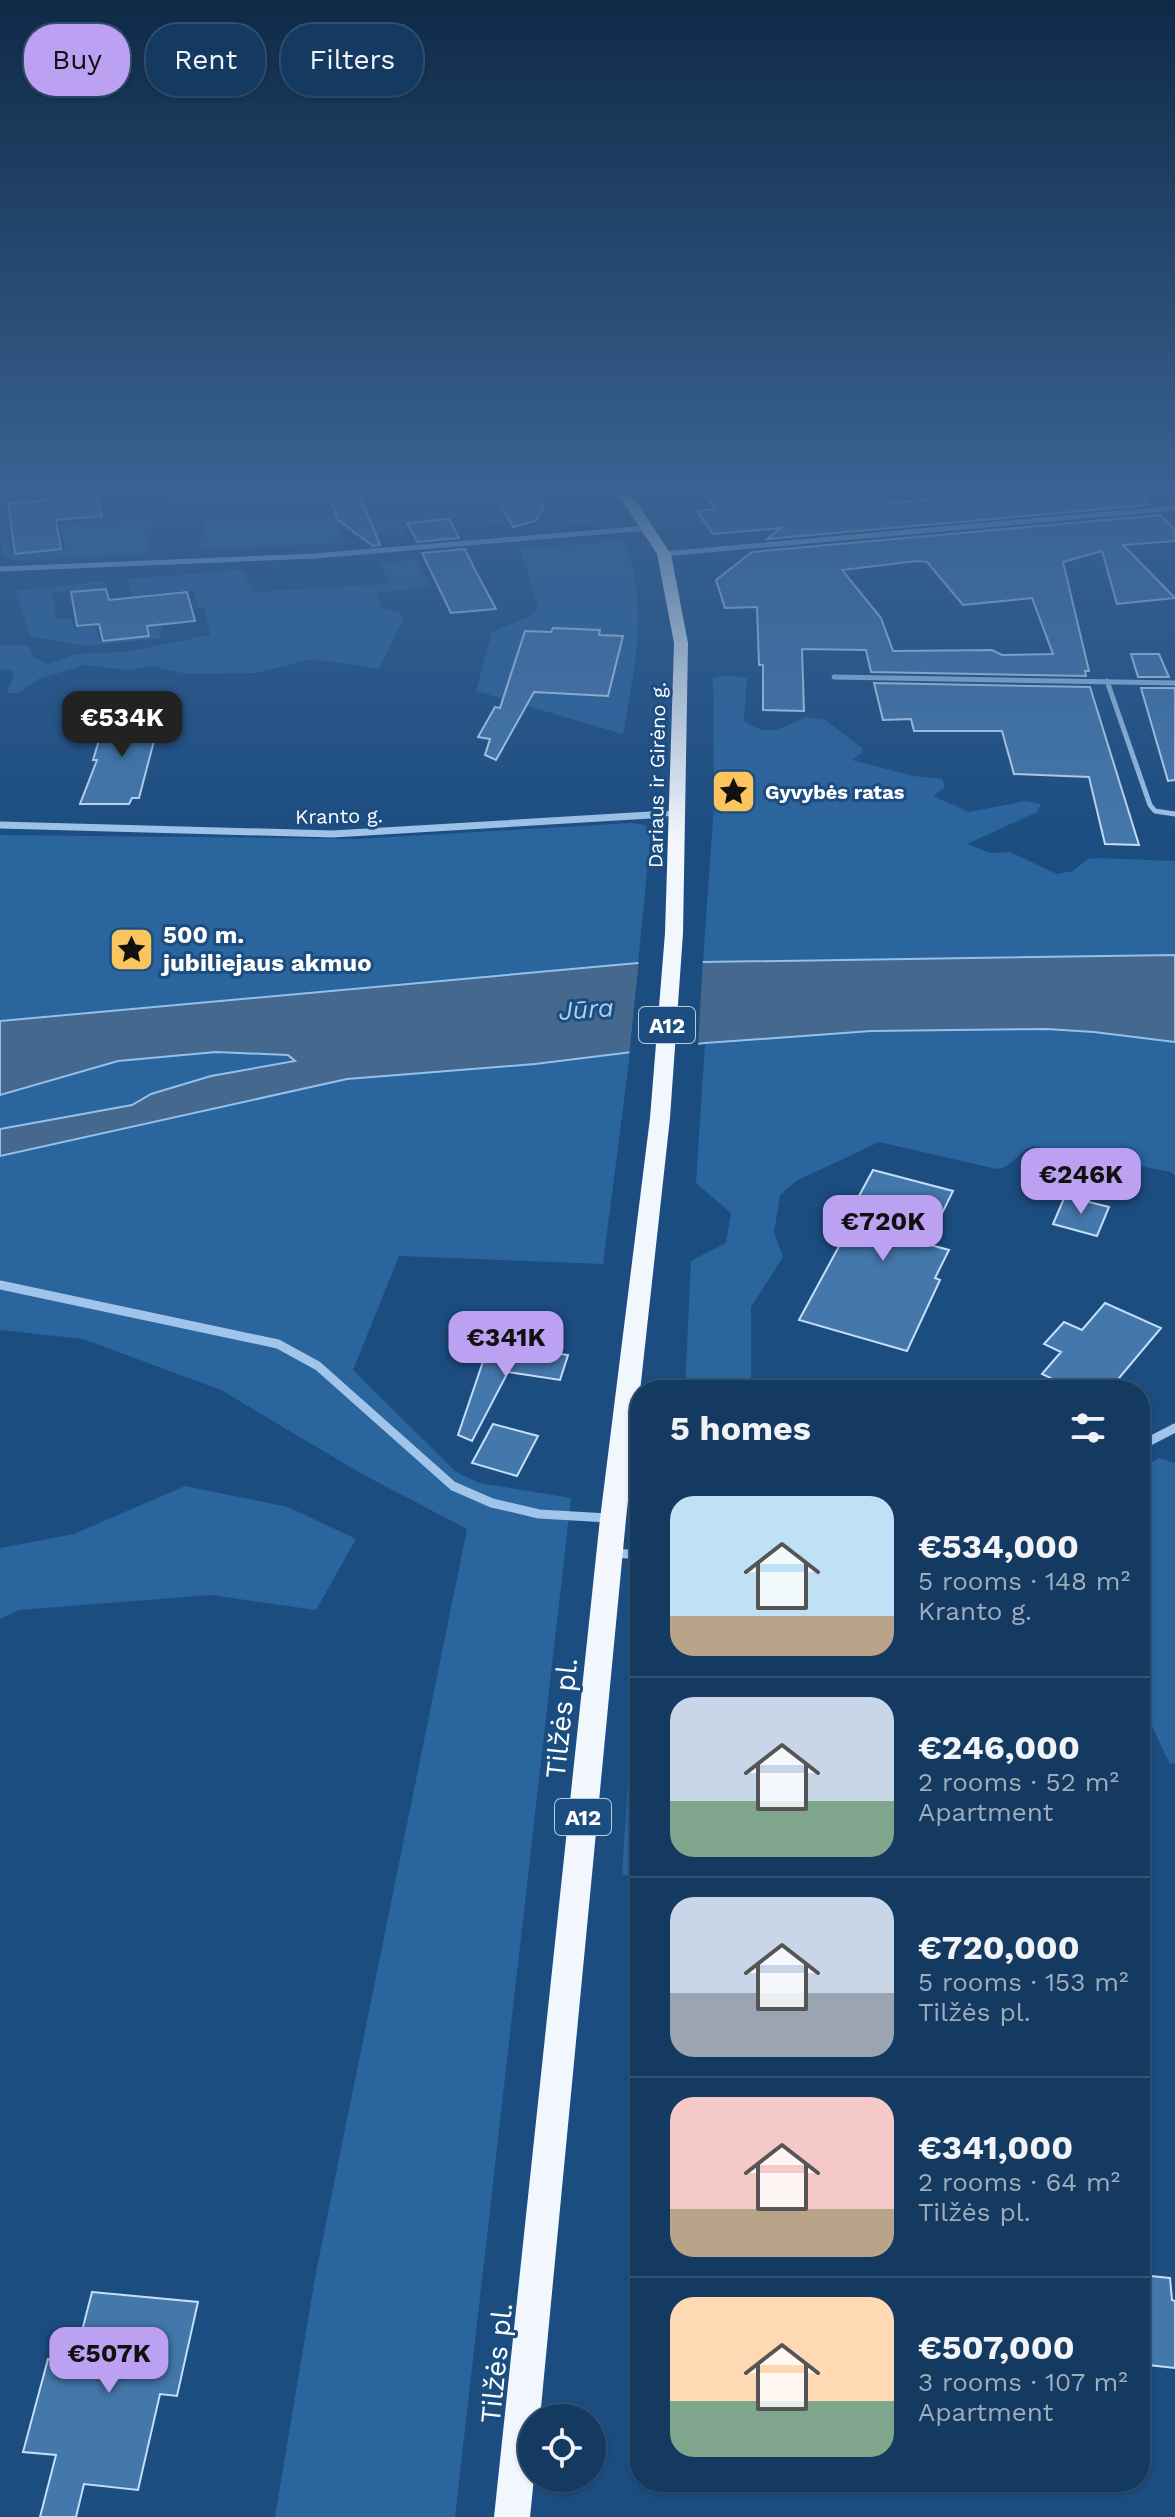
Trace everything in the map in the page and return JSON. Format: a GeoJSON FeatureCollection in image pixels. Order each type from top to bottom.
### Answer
{"type":"FeatureCollection","features":[{"type":"Feature","properties":{"kind":"highway","name":"Dariaus ir Girėno g."},"geometry":{"type":"LineString","coordinates":[[660,1118],[674,933],[679,813],[681,643],[674,605]]}},
{"type":"Feature","properties":{"kind":"highway","name":"Tilžės pl."},"geometry":{"type":"LineString","coordinates":[[512,2517],[613,1519],[660,1118]]}},
{"type":"Feature","properties":{"kind":"street"},"geometry":{"type":"LineString","coordinates":[[834,677],[1175,683]]}},
{"type":"Feature","properties":{"kind":"street"},"geometry":{"type":"LineString","coordinates":[[1107,681],[1150,805],[1155,811],[1175,814]]}},
{"type":"Feature","properties":{"kind":"street","name":"Kranto g."},"geometry":{"type":"LineString","coordinates":[[0,825],[333,834],[679,813]]}},
{"type":"Feature","properties":{"kind":"street"},"geometry":{"type":"LineString","coordinates":[[0,1285],[278,1344],[318,1366],[453,1486],[492,1503],[539,1514],[613,1519]]}},
{"type":"Feature","properties":{"kind":"street"},"geometry":{"type":"LineString","coordinates":[[1150,1441],[1175,1428]]}},
{"type":"Feature","properties":{"kind":"street"},"geometry":{"type":"LineString","coordinates":[[610,1553],[630,1554]]}},
{"type":"Feature","properties":{"kind":"shaded area"},"geometry":{"type":"Polygon","coordinates":[[[20,605],[54,605],[56,619],[71,618],[74,628],[96,626],[100,642],[151,637],[149,627],[161,626],[160,638],[85,646],[30,636],[20,605]]]}},
{"type":"Feature","properties":{"kind":"shaded area"},"geometry":{"type":"Polygon","coordinates":[[[197,605],[380,605],[398,611],[404,618],[379,669],[313,659],[255,673],[187,674],[152,666],[128,670],[85,665],[38,679],[19,693],[7,693],[13,677],[12,671],[0,669],[0,645],[29,646],[33,657],[48,664],[77,654],[125,652],[210,635],[205,607],[197,605]]]}},
{"type":"Feature","properties":{"kind":"shaded area"},"geometry":{"type":"Polygon","coordinates":[[[538,605],[637,605],[635,661],[623,734],[476,691],[492,632],[528,617],[538,605]]]}},
{"type":"Feature","properties":{"kind":"shaded area"},"geometry":{"type":"Polygon","coordinates":[[[713,677],[747,678],[744,721],[753,727],[776,730],[807,717],[825,720],[862,748],[863,752],[852,760],[913,776],[942,779],[945,787],[933,796],[969,812],[1026,801],[1041,804],[1037,812],[967,844],[990,853],[1010,852],[1057,874],[1073,871],[1088,859],[1096,858],[1175,861],[1175,955],[703,961],[714,806],[713,677]]]}},
{"type":"Feature","properties":{"kind":"shaded area"},"geometry":{"type":"Polygon","coordinates":[[[631,823],[645,825],[651,832],[638,963],[0,1020],[0,835],[358,839],[631,823]]]}},
{"type":"Feature","properties":{"kind":"shaded area"},"geometry":{"type":"Polygon","coordinates":[[[1047,1029],[1175,1042],[1175,1176],[1171,1172],[1033,1146],[1008,1165],[997,1169],[879,1142],[796,1181],[780,1195],[774,1232],[783,1257],[751,1307],[751,1380],[685,1380],[691,1261],[726,1243],[731,1213],[696,1183],[705,1043],[871,1031],[1047,1029]]]}},
{"type":"Feature","properties":{"kind":"shaded area"},"geometry":{"type":"Polygon","coordinates":[[[216,1052],[288,1055],[295,1062],[211,1076],[141,1098],[132,1105],[0,1129],[0,1095],[118,1061],[216,1052]]]}},
{"type":"Feature","properties":{"kind":"shaded area"},"geometry":{"type":"Polygon","coordinates":[[[630,1053],[603,1264],[399,1256],[353,1370],[456,1472],[479,1483],[571,1498],[455,2517],[275,2517],[316,2272],[467,1529],[362,1474],[221,1390],[83,1339],[0,1330],[0,1156],[347,1079],[630,1053]]]}},
{"type":"Feature","properties":{"kind":"shaded area"},"geometry":{"type":"Polygon","coordinates":[[[1159,1458],[1175,1463],[1175,1763],[1170,1764],[1150,1722],[1150,1463],[1159,1458]]]}},
{"type":"Feature","properties":{"kind":"shaded area"},"geometry":{"type":"Polygon","coordinates":[[[185,1486],[288,1507],[356,1539],[316,1610],[211,1595],[19,1610],[0,1619],[0,1548],[74,1534],[185,1486]]]}},
{"type":"Feature","properties":{"kind":"shaded area"},"geometry":{"type":"Polygon","coordinates":[[[630,1749],[630,1876],[622,1875],[630,1749]]]}},
{"type":"Feature","properties":{"kind":"water","name":"Jūra"},"geometry":{"type":"Polygon","coordinates":[[[1175,955],[1175,1042],[1047,1029],[871,1031],[705,1043],[535,1064],[347,1079],[0,1156],[0,1129],[132,1105],[151,1094],[211,1076],[295,1061],[288,1055],[216,1052],[118,1061],[0,1095],[0,1021],[638,963],[1175,955]]]}},
{"type":"Feature","properties":{"kind":"pier"},"geometry":{"type":"Polygon","coordinates":[[[703,957],[698,1048],[629,1057],[639,959],[703,957]]]}},
{"type":"Feature","properties":{"kind":"building"},"geometry":{"type":"Polygon","coordinates":[[[73,605],[191,605],[195,621],[147,626],[149,636],[103,641],[99,624],[77,626],[73,605]]]}},
{"type":"Feature","properties":{"kind":"building"},"geometry":{"type":"Polygon","coordinates":[[[447,605],[494,605],[496,609],[451,613],[447,605]]]}},
{"type":"Feature","properties":{"kind":"building"},"geometry":{"type":"Polygon","coordinates":[[[724,605],[871,605],[881,618],[893,651],[992,650],[1002,655],[1053,654],[1035,605],[1073,605],[1089,671],[1085,671],[1086,676],[871,672],[866,650],[802,649],[804,711],[763,710],[763,665],[759,665],[757,607],[725,608],[724,605]]]}},
{"type":"Feature","properties":{"kind":"building"},"geometry":{"type":"Polygon","coordinates":[[[553,628],[600,630],[599,635],[623,636],[608,696],[534,692],[496,760],[485,755],[490,739],[478,737],[495,707],[500,708],[525,631],[551,632],[553,628]]]}},
{"type":"Feature","properties":{"kind":"building"},"geometry":{"type":"Polygon","coordinates":[[[1131,654],[1159,654],[1169,677],[1138,677],[1131,654]]]}},
{"type":"Feature","properties":{"kind":"building"},"geometry":{"type":"Polygon","coordinates":[[[874,683],[1090,687],[1139,845],[1105,844],[1089,777],[1014,774],[1002,731],[914,731],[911,719],[883,720],[874,683]]]}},
{"type":"Feature","properties":{"kind":"building"},"geometry":{"type":"Polygon","coordinates":[[[1141,688],[1174,688],[1175,780],[1168,781],[1141,688]]]}},
{"type":"Feature","properties":{"kind":"building"},"geometry":{"type":"Polygon","coordinates":[[[107,714],[161,714],[139,798],[132,798],[129,804],[80,804],[97,760],[93,760],[107,714]]]}},
{"type":"Feature","properties":{"kind":"building"},"geometry":{"type":"Polygon","coordinates":[[[873,1170],[953,1191],[927,1244],[949,1250],[935,1278],[940,1280],[907,1351],[799,1320],[844,1237],[838,1235],[873,1170]]]}},
{"type":"Feature","properties":{"kind":"building"},"geometry":{"type":"Polygon","coordinates":[[[1065,1196],[1109,1207],[1097,1236],[1053,1224],[1065,1196]]]}},
{"type":"Feature","properties":{"kind":"building"},"geometry":{"type":"Polygon","coordinates":[[[1105,1303],[1161,1328],[1117,1380],[1054,1380],[1042,1374],[1061,1352],[1044,1344],[1064,1322],[1082,1330],[1105,1303]]]}},
{"type":"Feature","properties":{"kind":"building"},"geometry":{"type":"Polygon","coordinates":[[[489,1344],[568,1355],[560,1380],[508,1372],[472,1441],[458,1435],[489,1344]]]}},
{"type":"Feature","properties":{"kind":"building"},"geometry":{"type":"Polygon","coordinates":[[[493,1424],[538,1436],[517,1476],[472,1463],[493,1424]]]}},
{"type":"Feature","properties":{"kind":"building"},"geometry":{"type":"Polygon","coordinates":[[[1150,2276],[1170,2278],[1172,2300],[1175,2301],[1175,2368],[1150,2365],[1150,2276]]]}},
{"type":"Feature","properties":{"kind":"building"},"geometry":{"type":"Polygon","coordinates":[[[92,2292],[198,2302],[177,2396],[160,2394],[138,2490],[84,2484],[76,2517],[40,2517],[56,2455],[23,2452],[48,2359],[74,2362],[92,2292]]]}},
{"type":"Feature","properties":{"kind":"place","name":"Gyvybės ratas"},"geometry":{"type":"Point","coordinates":[734,792]}},
{"type":"Feature","properties":{"kind":"place","name":"500 m. jubiliejaus akmuo"},"geometry":{"type":"Point","coordinates":[132,949]}}]}
